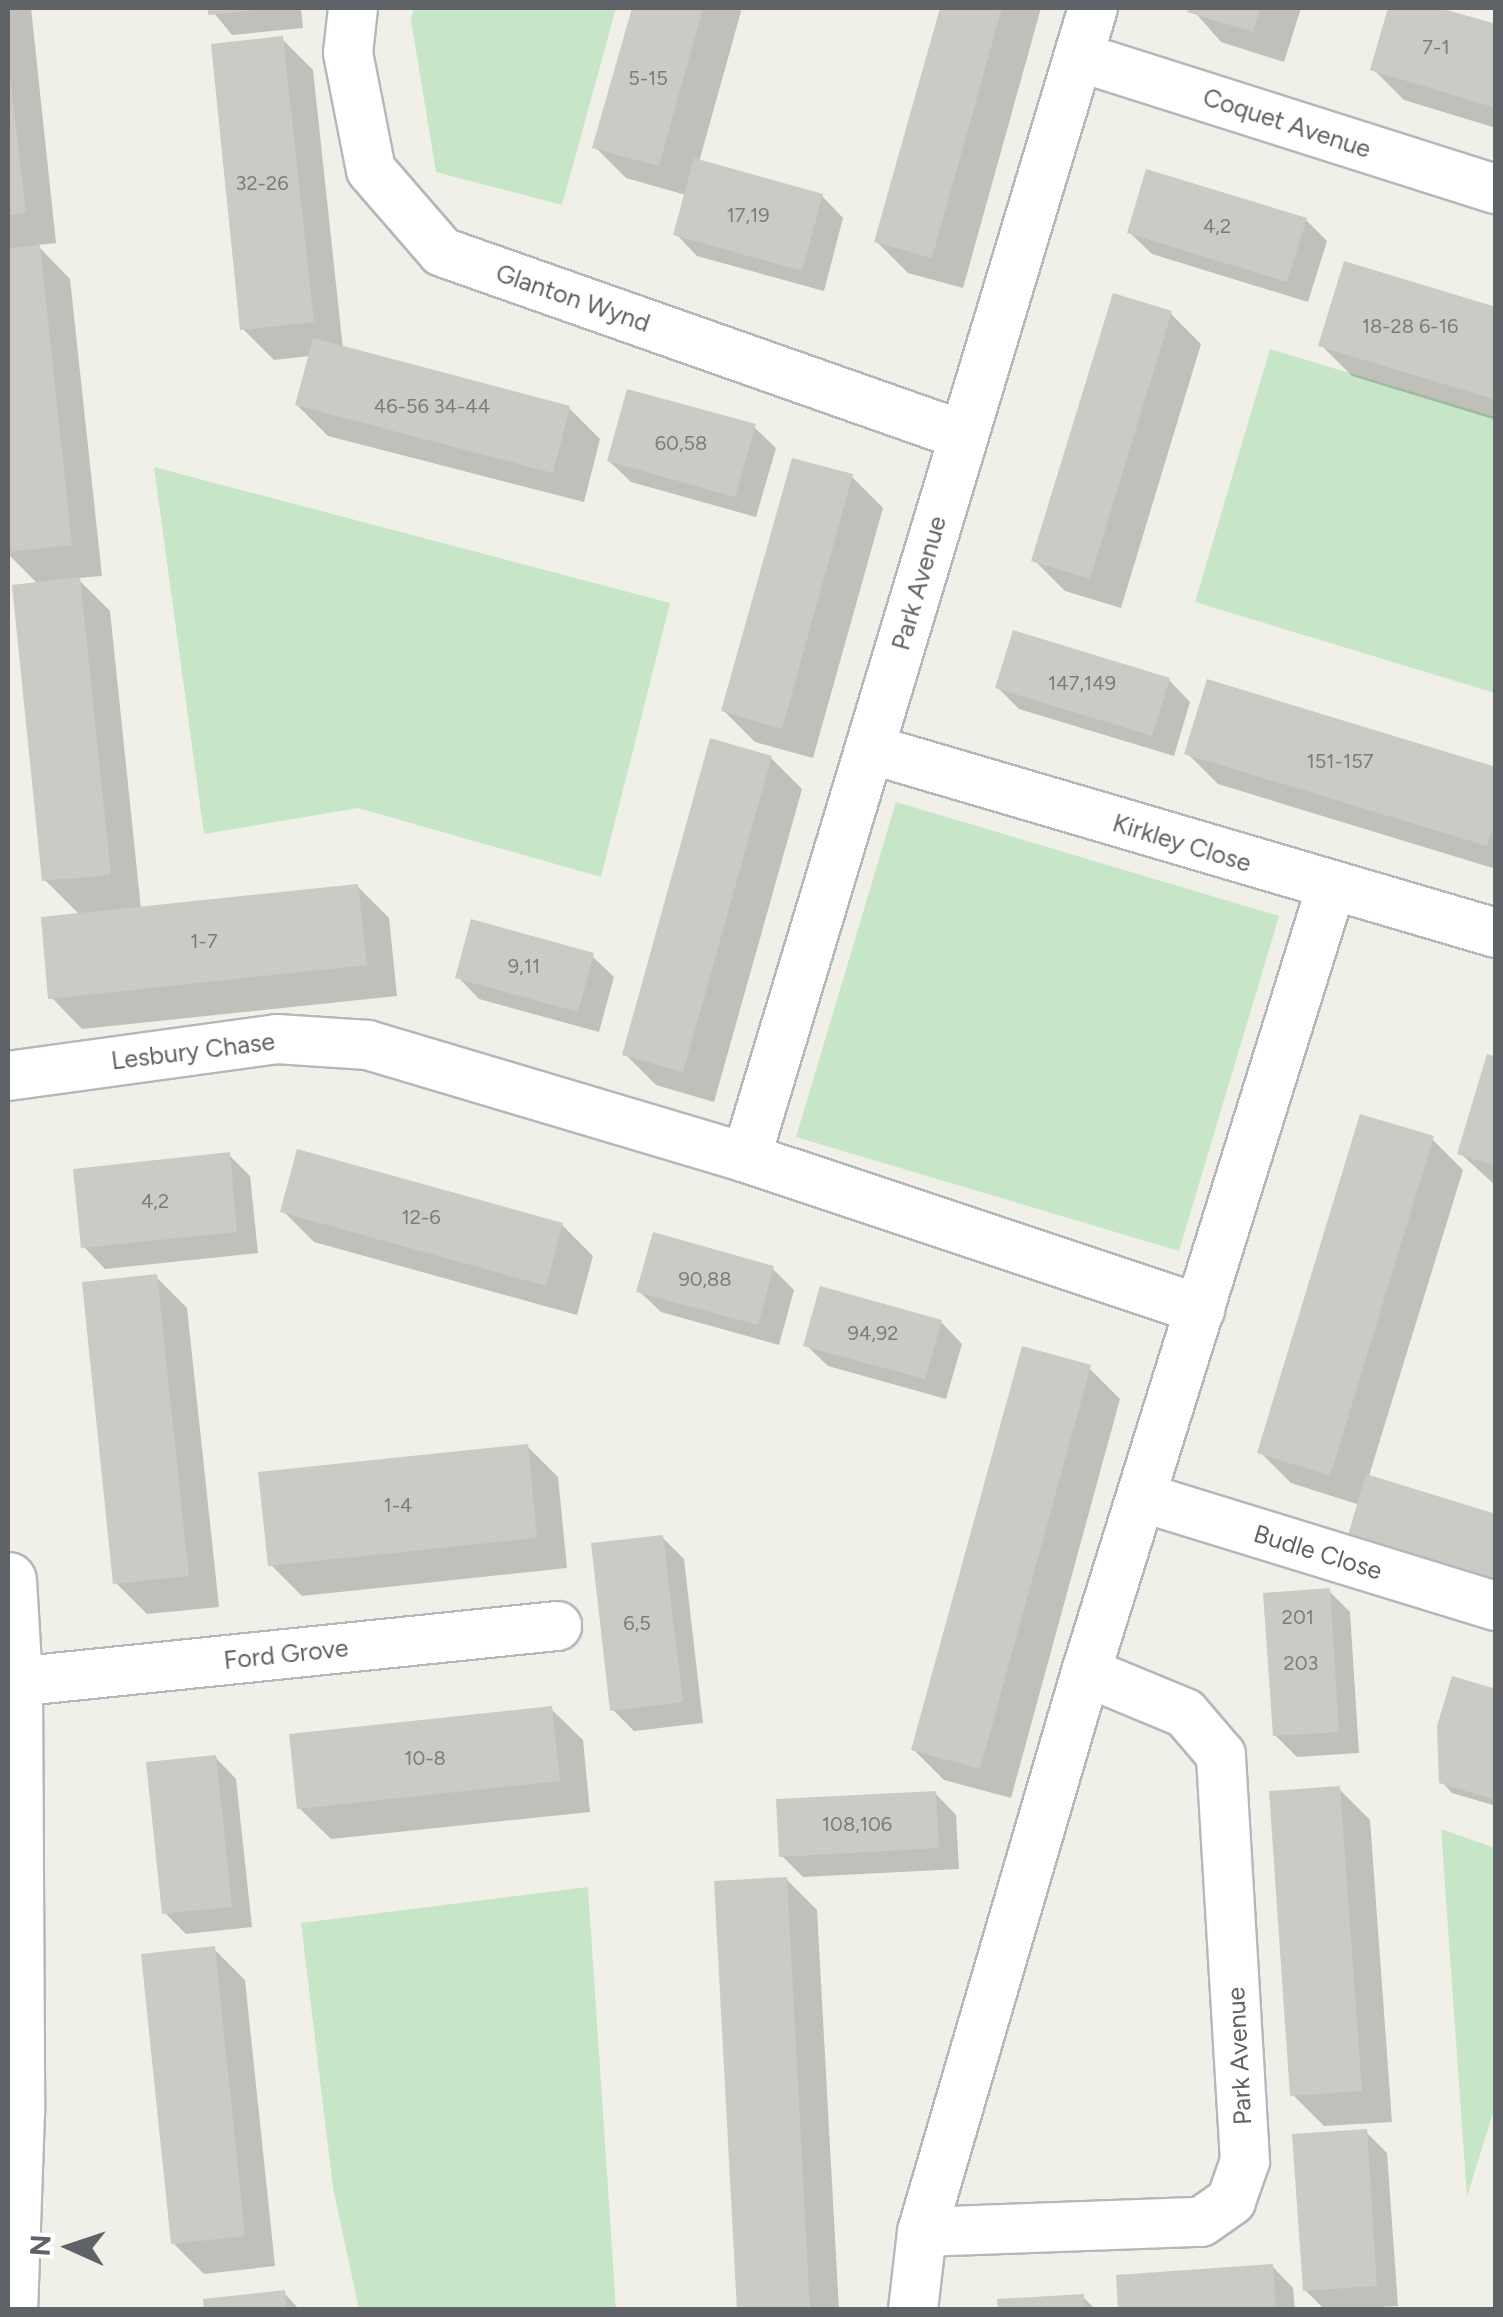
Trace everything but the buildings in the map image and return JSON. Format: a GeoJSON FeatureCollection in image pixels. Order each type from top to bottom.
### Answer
{"type":"FeatureCollection","features":[{"type":"Feature","properties":{"kind":"street","name":"Glanton Wynd"},"geometry":{"type":"LineString","coordinates":[[353,8],[348,53],[371,170],[442,252],[962,435]]}},
{"type":"Feature","properties":{"kind":"street","name":"Park Avenue"},"geometry":{"type":"LineString","coordinates":[[746,1158],[1094,8]]}},
{"type":"Feature","properties":{"kind":"street","name":"Coquet Avenue"},"geometry":{"type":"LineString","coordinates":[[1079,57],[1496,189]]}},
{"type":"Feature","properties":{"kind":"street","name":"Kirkley Close"},"geometry":{"type":"LineString","coordinates":[[870,749],[1331,888],[1496,933]]}},
{"type":"Feature","properties":{"kind":"street"},"geometry":{"type":"LineString","coordinates":[[914,2310],[922,2232],[1086,1672],[1331,888]]}},
{"type":"Feature","properties":{"kind":"street","name":"Lesbury Chase"},"geometry":{"type":"LineString","coordinates":[[8,1076],[277,1039],[368,1046],[746,1158]]}},
{"type":"Feature","properties":{"kind":"street"},"geometry":{"type":"LineString","coordinates":[[746,1158],[1201,1309]]}},
{"type":"Feature","properties":{"kind":"street","name":"Budle Close"},"geometry":{"type":"LineString","coordinates":[[1141,1498],[1496,1606]]}},
{"type":"Feature","properties":{"kind":"street"},"geometry":{"type":"LineString","coordinates":[[8,1580],[14,1682],[16,2112],[9,2310]]}},
{"type":"Feature","properties":{"kind":"street","name":"Ford Grove"},"geometry":{"type":"LineString","coordinates":[[14,1682],[558,1626]]}},
{"type":"Feature","properties":{"kind":"street","name":"Park Avenue"},"geometry":{"type":"LineString","coordinates":[[922,2232],[1201,2222],[1230,2201],[1246,2161],[1221,1755],[1185,1713],[1086,1672]]}},
{"type":"Feature","properties":{"kind":"green space"},"geometry":{"type":"Polygon","coordinates":[[[414,8],[616,8],[562,205],[436,172],[411,20],[414,8]]]}},
{"type":"Feature","properties":{"kind":"green space"},"geometry":{"type":"Polygon","coordinates":[[[1270,349],[1495,417],[1495,693],[1195,602],[1270,349]]]}},
{"type":"Feature","properties":{"kind":"green space"},"geometry":{"type":"Polygon","coordinates":[[[154,467],[670,603],[601,877],[358,808],[204,834],[154,467]]]}},
{"type":"Feature","properties":{"kind":"green space"},"geometry":{"type":"Polygon","coordinates":[[[896,802],[1279,916],[1179,1251],[796,1137],[896,802]]]}},
{"type":"Feature","properties":{"kind":"green space"},"geometry":{"type":"Polygon","coordinates":[[[1441,1829],[1495,1848],[1495,2106],[1467,2197],[1441,1829]]]}},
{"type":"Feature","properties":{"kind":"green space"},"geometry":{"type":"Polygon","coordinates":[[[588,1887],[616,2309],[359,2309],[333,2188],[301,1923],[588,1887]]]}}]}
